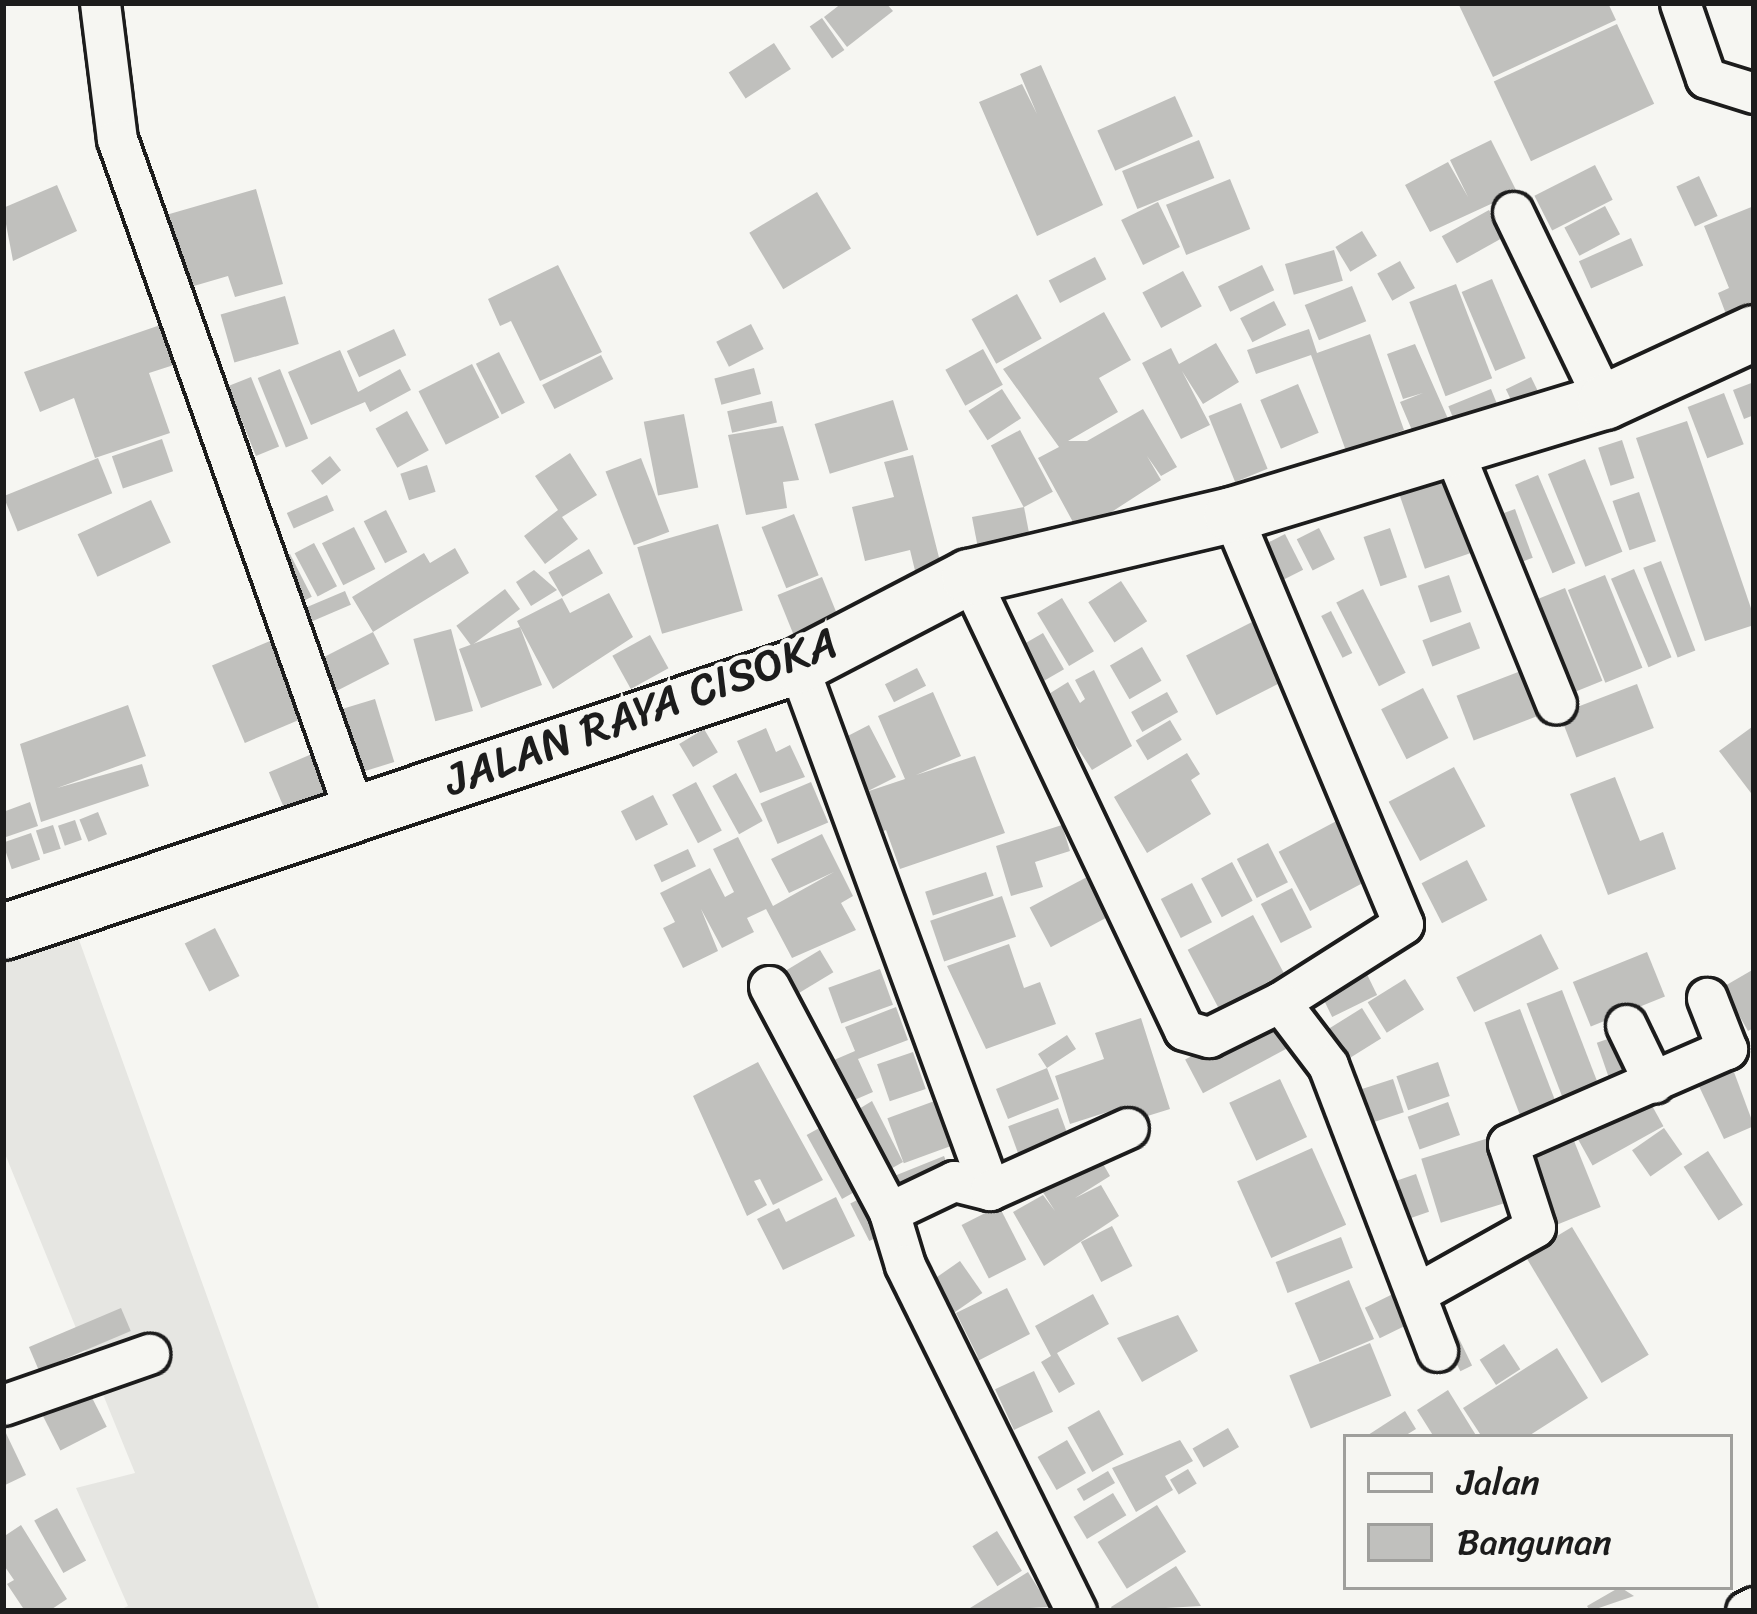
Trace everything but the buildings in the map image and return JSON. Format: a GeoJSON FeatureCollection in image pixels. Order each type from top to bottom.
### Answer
{"type":"FeatureCollection","features":[{"type":"Feature","properties":{"kind":"street"},"geometry":{"type":"LineString","coordinates":[[100,3],[117,139],[356,813]]}},
{"type":"Feature","properties":{"kind":"street"},"geometry":{"type":"LineString","coordinates":[[1680,3],[1706,78],[1754,93]]}},
{"type":"Feature","properties":{"kind":"street"},"geometry":{"type":"LineString","coordinates":[[1513,212],[1605,402]]}},
{"type":"Feature","properties":{"kind":"street","name":"JALAN RAYA CISOKA"},"geometry":{"type":"LineString","coordinates":[[3,932],[798,666],[969,577],[1232,514],[1605,402],[1754,333]]}},
{"type":"Feature","properties":{"kind":"street"},"geometry":{"type":"LineString","coordinates":[[1451,445],[1556,704]]}},
{"type":"Feature","properties":{"kind":"street"},"geometry":{"type":"LineString","coordinates":[[969,577],[1184,1030],[1209,1037],[1280,1002],[1402,924],[1232,514]]}},
{"type":"Feature","properties":{"kind":"street"},"geometry":{"type":"LineString","coordinates":[[798,666],[990,1190]]}},
{"type":"Feature","properties":{"kind":"street"},"geometry":{"type":"LineString","coordinates":[[769,986],[889,1212],[905,1264],[1076,1611]]}},
{"type":"Feature","properties":{"kind":"street"},"geometry":{"type":"LineString","coordinates":[[1418,1293],[1535,1227],[1508,1144],[1727,1049],[1707,998]]}},
{"type":"Feature","properties":{"kind":"street"},"geometry":{"type":"LineString","coordinates":[[1280,1002],[1328,1065],[1437,1351]]}},
{"type":"Feature","properties":{"kind":"street"},"geometry":{"type":"LineString","coordinates":[[1626,1024],[1654,1082]]}},
{"type":"Feature","properties":{"kind":"street"},"geometry":{"type":"LineString","coordinates":[[889,1212],[954,1181],[990,1190],[1128,1127]]}},
{"type":"Feature","properties":{"kind":"street"},"geometry":{"type":"LineString","coordinates":[[3,1405],[149,1354]]}},
{"type":"Feature","properties":{"kind":"street"},"geometry":{"type":"LineString","coordinates":[[1746,1611],[1754,1607]]}},
{"type":"Feature","properties":{"kind":"shaded area"},"geometry":{"type":"Polygon","coordinates":[[[78,937],[320,1611],[117,1611],[128,1606],[76,1488],[135,1473],[3,1149],[3,960],[78,937]]]}}]}
